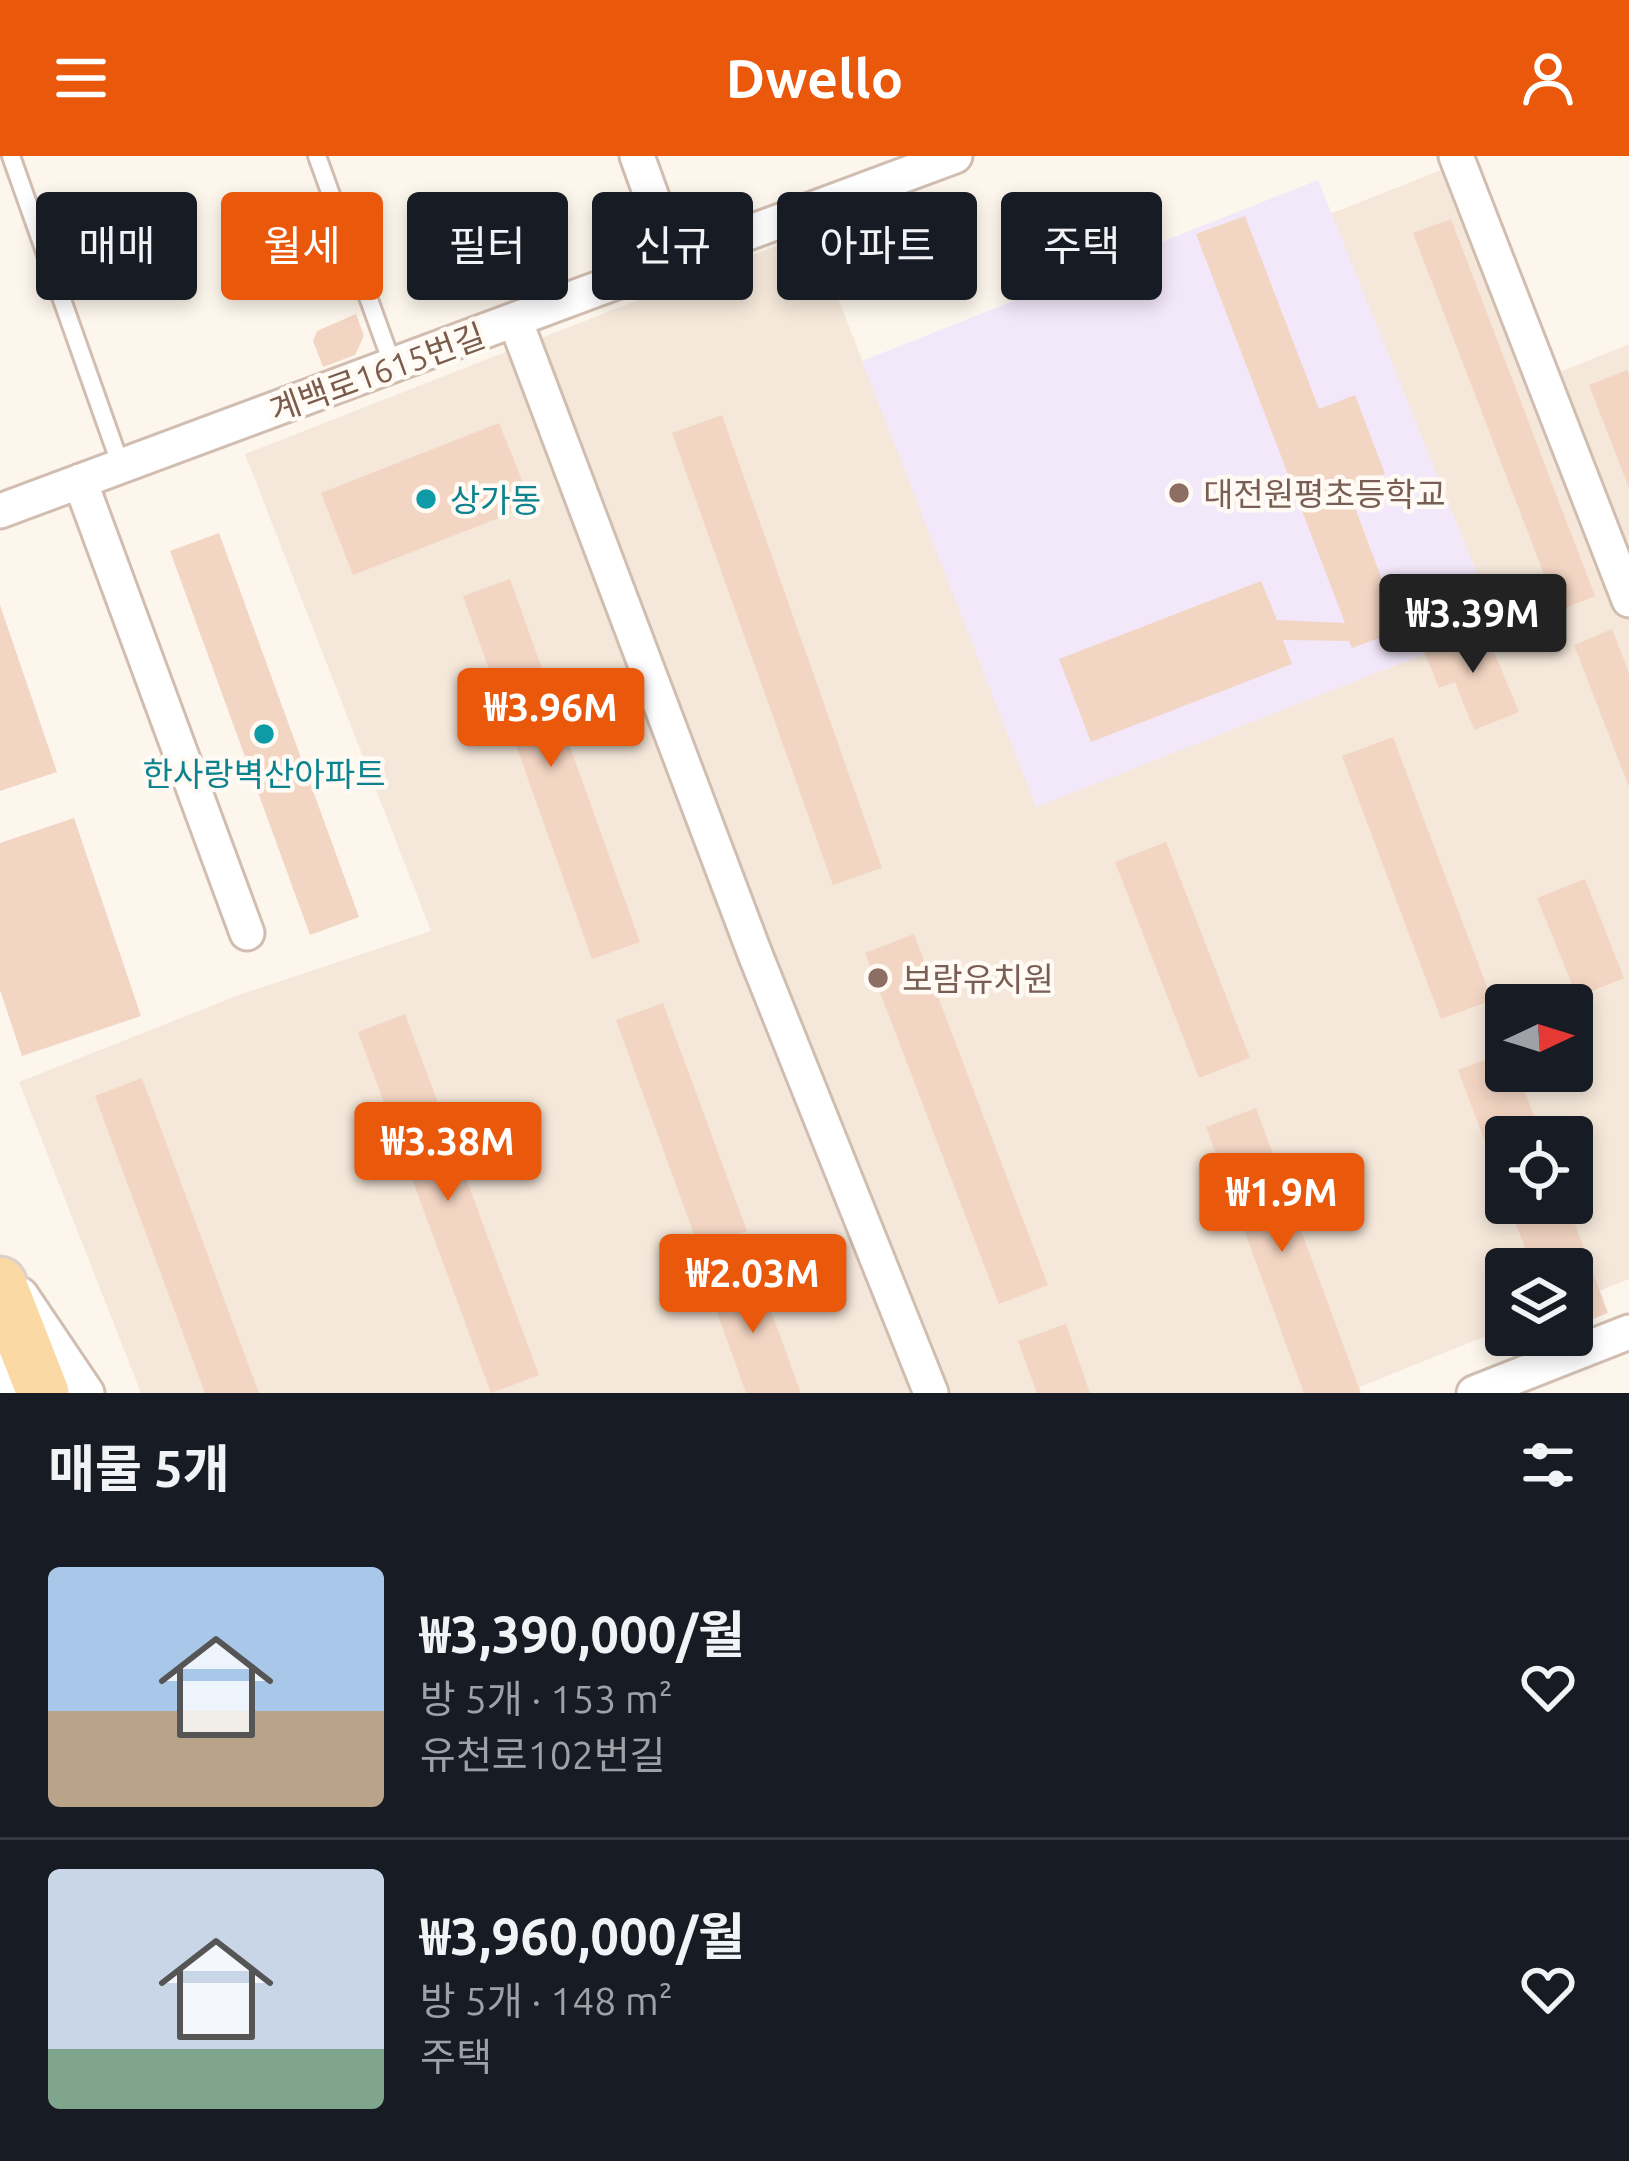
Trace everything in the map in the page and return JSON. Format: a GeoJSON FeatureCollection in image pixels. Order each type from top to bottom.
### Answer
{"type":"FeatureCollection","features":[{"type":"Feature","properties":{"kind":"main road"},"geometry":{"type":"LineString","coordinates":[[0,1283],[43,1393]]}},
{"type":"Feature","properties":{"kind":"street"},"geometry":{"type":"LineString","coordinates":[[637,156],[650,192]]}},
{"type":"Feature","properties":{"kind":"street","name":"계백로1615번길"},"geometry":{"type":"LineString","coordinates":[[753,228],[901,166],[956,156]]}},
{"type":"Feature","properties":{"kind":"street"},"geometry":{"type":"LineString","coordinates":[[1456,156],[1629,600]]}},
{"type":"Feature","properties":{"kind":"street","name":"계백로1615번길"},"geometry":{"type":"LineString","coordinates":[[0,511],[592,292]]}},
{"type":"Feature","properties":{"kind":"street"},"geometry":{"type":"LineString","coordinates":[[515,320],[755,954],[931,1393]]}},
{"type":"Feature","properties":{"kind":"street"},"geometry":{"type":"LineString","coordinates":[[80,481],[247,933]]}},
{"type":"Feature","properties":{"kind":"street"},"geometry":{"type":"LineString","coordinates":[[0,1263],[87,1393]]}},
{"type":"Feature","properties":{"kind":"street"},"geometry":{"type":"LineString","coordinates":[[1474,1393],[1629,1332]]}},
{"type":"Feature","properties":{"kind":"street"},"geometry":{"type":"LineString","coordinates":[[0,1359],[5,1393]]}},
{"type":"Feature","properties":{"kind":"lane"},"geometry":{"type":"LineString","coordinates":[[10,156],[121,466]]}},
{"type":"Feature","properties":{"kind":"lane"},"geometry":{"type":"LineString","coordinates":[[316,156],[393,366]]}},
{"type":"Feature","properties":{"kind":"shaded area"},"geometry":{"type":"Polygon","coordinates":[[[1469,159],[1555,374],[1629,344],[1629,1279],[1593,1294],[1593,1248],[1485,1248],[1485,1336],[1345,1393],[141,1393],[19,1082],[239,995],[431,931],[245,454],[638,300],[753,300],[753,255],[777,246],[777,300],[839,300],[1037,806],[1498,625],[1330,214],[1469,159]]]}},
{"type":"Feature","properties":{"kind":"shaded area","name":"대전원평초등학교"},"geometry":{"type":"Polygon","coordinates":[[[1318,180],[1498,625],[1036,807],[862,361],[1016,300],[1162,300],[1162,242],[1318,180]]]}},
{"type":"Feature","properties":{"kind":"building"},"geometry":{"type":"Polygon","coordinates":[[[1245,216],[1319,409],[1355,395],[1385,474],[1348,489],[1401,630],[1352,648],[1349,641],[1283,640],[1292,664],[1091,742],[1059,659],[1261,581],[1277,620],[1345,623],[1196,234],[1245,216]]]}},
{"type":"Feature","properties":{"kind":"building"},"geometry":{"type":"Polygon","coordinates":[[[1451,219],[1595,596],[1558,611],[1413,233],[1451,219]]]}},
{"type":"Feature","properties":{"kind":"building"},"geometry":{"type":"Polygon","coordinates":[[[356,314],[364,336],[355,355],[323,367],[313,341],[317,331],[356,314]]]}},
{"type":"Feature","properties":{"kind":"building"},"geometry":{"type":"Polygon","coordinates":[[[1627,370],[1629,375],[1629,488],[1589,385],[1627,370]]]}},
{"type":"Feature","properties":{"kind":"building"},"geometry":{"type":"Polygon","coordinates":[[[722,415],[882,868],[833,885],[672,433],[722,415]]]}},
{"type":"Feature","properties":{"kind":"building","name":"상가동"},"geometry":{"type":"Polygon","coordinates":[[[499,423],[532,505],[353,575],[321,493],[499,423]]]}},
{"type":"Feature","properties":{"kind":"building","name":"한사랑벽산아파트"},"geometry":{"type":"Polygon","coordinates":[[[219,533],[359,917],[310,935],[170,551],[219,533]]]}},
{"type":"Feature","properties":{"kind":"building"},"geometry":{"type":"Polygon","coordinates":[[[510,579],[640,942],[592,959],[463,596],[510,579]]]}},
{"type":"Feature","properties":{"kind":"building"},"geometry":{"type":"Polygon","coordinates":[[[0,605],[57,772],[0,791],[0,605]]]}},
{"type":"Feature","properties":{"kind":"building"},"geometry":{"type":"Polygon","coordinates":[[[1483,625],[1519,712],[1474,730],[1455,682],[1439,688],[1423,649],[1483,625]]]}},
{"type":"Feature","properties":{"kind":"building"},"geometry":{"type":"Polygon","coordinates":[[[1612,629],[1629,673],[1629,787],[1574,645],[1612,629]]]}},
{"type":"Feature","properties":{"kind":"building"},"geometry":{"type":"Polygon","coordinates":[[[1393,737],[1486,984],[1485,1003],[1441,1019],[1342,756],[1393,737]]]}},
{"type":"Feature","properties":{"kind":"building"},"geometry":{"type":"Polygon","coordinates":[[[74,818],[141,1016],[22,1056],[0,990],[0,843],[74,818]]]}},
{"type":"Feature","properties":{"kind":"building"},"geometry":{"type":"Polygon","coordinates":[[[1166,842],[1250,1058],[1199,1078],[1115,862],[1166,842]]]}},
{"type":"Feature","properties":{"kind":"building"},"geometry":{"type":"Polygon","coordinates":[[[1585,879],[1624,978],[1593,991],[1593,984],[1572,984],[1537,898],[1585,879]]]}},
{"type":"Feature","properties":{"kind":"building"},"geometry":{"type":"Polygon","coordinates":[[[914,934],[1048,1285],[999,1304],[865,953],[914,934]]]}},
{"type":"Feature","properties":{"kind":"building"},"geometry":{"type":"Polygon","coordinates":[[[663,1003],[747,1231],[699,1248],[616,1020],[663,1003]]]}},
{"type":"Feature","properties":{"kind":"building"},"geometry":{"type":"Polygon","coordinates":[[[405,1014],[539,1375],[491,1393],[358,1032],[405,1014]]]}},
{"type":"Feature","properties":{"kind":"building"},"geometry":{"type":"Polygon","coordinates":[[[1485,1060],[1485,1092],[1525,1092],[1534,1116],[1485,1116],[1485,1141],[1458,1070],[1485,1060]]]}},
{"type":"Feature","properties":{"kind":"building"},"geometry":{"type":"Polygon","coordinates":[[[142,1078],[259,1393],[205,1393],[95,1096],[142,1078]]]}},
{"type":"Feature","properties":{"kind":"building"},"geometry":{"type":"Polygon","coordinates":[[[1256,1108],[1361,1393],[1304,1393],[1206,1127],[1256,1108]]]}},
{"type":"Feature","properties":{"kind":"building"},"geometry":{"type":"Polygon","coordinates":[[[1516,1224],[1575,1224],[1584,1248],[1525,1248],[1516,1224]]]}},
{"type":"Feature","properties":{"kind":"building"},"geometry":{"type":"Polygon","coordinates":[[[756,1270],[801,1393],[746,1393],[708,1287],[756,1270]]]}},
{"type":"Feature","properties":{"kind":"building"},"geometry":{"type":"Polygon","coordinates":[[[1593,1273],[1608,1313],[1593,1319],[1593,1273]]]}},
{"type":"Feature","properties":{"kind":"building"},"geometry":{"type":"Polygon","coordinates":[[[1066,1324],[1090,1393],[1037,1393],[1018,1341],[1066,1324]]]}},
{"type":"Feature","properties":{"kind":"place","name":"대전원평초등학교"},"geometry":{"type":"Point","coordinates":[1179,493]}},
{"type":"Feature","properties":{"kind":"place","name":"상가동"},"geometry":{"type":"Point","coordinates":[426,499]}},
{"type":"Feature","properties":{"kind":"place","name":"한사랑벽산아파트"},"geometry":{"type":"Point","coordinates":[264,734]}},
{"type":"Feature","properties":{"kind":"place","name":"보람유치원"},"geometry":{"type":"Point","coordinates":[878,978]}}]}
